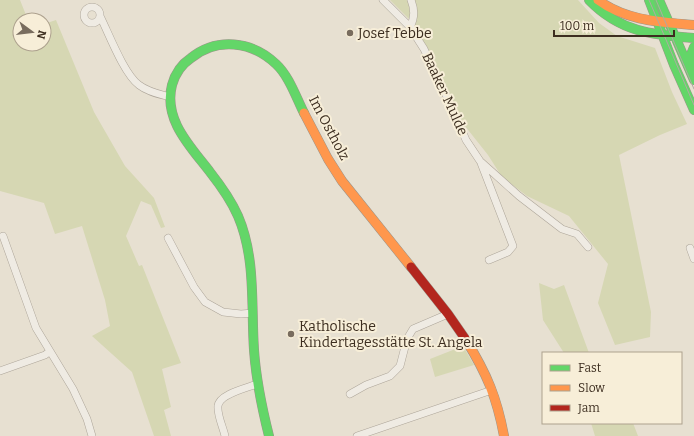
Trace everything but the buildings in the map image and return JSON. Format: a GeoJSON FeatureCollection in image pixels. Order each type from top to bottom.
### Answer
{"type":"FeatureCollection","features":[{"type":"Feature","properties":{"kind":"street","name":"Baaker Mulde"},"geometry":{"type":"LineString","coordinates":[[383,0],[410,27],[424,49],[466,140],[480,161],[513,246],[508,252],[489,260]]}},
{"type":"Feature","properties":{"kind":"street"},"geometry":{"type":"LineString","coordinates":[[410,27],[414,19],[411,0]]}},
{"type":"Feature","properties":{"kind":"street"},"geometry":{"type":"LineString","coordinates":[[589,0],[602,14],[619,24],[636,30],[694,38]]}},
{"type":"Feature","properties":{"kind":"street"},"geometry":{"type":"LineString","coordinates":[[598,0],[603,5],[613,10],[631,16],[694,25]]}},
{"type":"Feature","properties":{"kind":"street"},"geometry":{"type":"LineString","coordinates":[[649,0],[674,65],[694,110]]}},
{"type":"Feature","properties":{"kind":"street"},"geometry":{"type":"LineString","coordinates":[[659,0],[692,76]]}},
{"type":"Feature","properties":{"kind":"street"},"geometry":{"type":"LineString","coordinates":[[100,16],[126,70],[133,80],[150,91],[170,97]]}},
{"type":"Feature","properties":{"kind":"street","name":"Im Ostholz"},"geometry":{"type":"LineString","coordinates":[[269,436],[257,384],[250,262],[246,240],[240,220],[228,196],[178,128],[170,108],[170,97],[174,79],[183,63],[194,54],[212,46],[226,44],[246,46],[263,53],[278,66],[289,82],[310,124],[342,180],[448,314],[475,356],[492,390],[500,414],[504,436]]}},
{"type":"Feature","properties":{"kind":"street"},"geometry":{"type":"LineString","coordinates":[[692,76],[690,57],[694,47]]}},
{"type":"Feature","properties":{"kind":"street","name":"Baaker Mulde"},"geometry":{"type":"LineString","coordinates":[[480,161],[519,196],[562,229],[576,234],[588,247]]}},
{"type":"Feature","properties":{"kind":"street"},"geometry":{"type":"LineString","coordinates":[[3,236],[36,328],[74,390],[87,419],[92,436]]}},
{"type":"Feature","properties":{"kind":"street"},"geometry":{"type":"LineString","coordinates":[[168,238],[202,299],[214,308],[223,312],[241,314],[253,313]]}},
{"type":"Feature","properties":{"kind":"street"},"geometry":{"type":"LineString","coordinates":[[690,248],[694,259]]}},
{"type":"Feature","properties":{"kind":"street"},"geometry":{"type":"LineString","coordinates":[[350,394],[366,385],[390,376],[400,366],[407,339],[413,329],[448,314]]}},
{"type":"Feature","properties":{"kind":"street"},"geometry":{"type":"LineString","coordinates":[[0,371],[50,352]]}},
{"type":"Feature","properties":{"kind":"street"},"geometry":{"type":"LineString","coordinates":[[225,436],[218,410],[219,401],[223,397],[257,384]]}},
{"type":"Feature","properties":{"kind":"street"},"geometry":{"type":"LineString","coordinates":[[357,436],[492,390]]}},
{"type":"Feature","properties":{"kind":"green space"},"geometry":{"type":"Polygon","coordinates":[[[0,0],[20,0],[25,12],[12,12],[12,52],[52,52],[52,21],[56,20],[94,112],[125,166],[154,198],[165,227],[161,228],[151,205],[141,201],[126,236],[139,266],[142,265],[181,363],[162,369],[171,407],[164,410],[171,436],[154,436],[132,372],[92,336],[110,326],[105,300],[82,226],[55,234],[44,203],[0,191],[0,0]]]}},
{"type":"Feature","properties":{"kind":"green space"},"geometry":{"type":"Polygon","coordinates":[[[390,0],[578,0],[599,23],[617,36],[655,48],[672,92],[687,124],[619,155],[651,312],[650,337],[615,345],[598,303],[608,264],[569,216],[527,196],[502,177],[488,155],[461,121],[447,87],[411,21],[390,0]]]}},
{"type":"Feature","properties":{"kind":"green space"},"geometry":{"type":"Polygon","coordinates":[[[539,283],[554,289],[564,285],[589,352],[563,352],[543,320],[539,283]]]}},
{"type":"Feature","properties":{"kind":"green space"},"geometry":{"type":"Polygon","coordinates":[[[463,346],[474,365],[435,377],[430,359],[463,346]]]}},
{"type":"Feature","properties":{"kind":"green space"},"geometry":{"type":"Polygon","coordinates":[[[591,424],[633,424],[638,436],[595,436],[591,424]]]}},
{"type":"Feature","properties":{"kind":"tram line"},"geometry":{"type":"LineString","coordinates":[[649,0],[694,105]]}},
{"type":"Feature","properties":{"kind":"tram line"},"geometry":{"type":"LineString","coordinates":[[656,0],[694,89]]}},
{"type":"Feature","properties":{"kind":"traffic: fast"},"geometry":{"type":"LineString","coordinates":[[589,0],[613,19],[637,30],[694,38]]}},
{"type":"Feature","properties":{"kind":"traffic: fast"},"geometry":{"type":"LineString","coordinates":[[649,0],[674,65],[694,110]]}},
{"type":"Feature","properties":{"kind":"traffic: fast"},"geometry":{"type":"LineString","coordinates":[[659,0],[694,80]]}},
{"type":"Feature","properties":{"kind":"traffic: fast"},"geometry":{"type":"LineString","coordinates":[[269,436],[256,372],[252,282],[248,248],[244,232],[229,199],[180,132],[171,110],[170,98],[172,85],[182,66],[201,51],[223,45],[234,44],[245,46],[267,56],[281,69],[285,74],[304,113]]}},
{"type":"Feature","properties":{"kind":"traffic: fast"},"geometry":{"type":"LineString","coordinates":[[690,68],[690,57],[694,47]]}},
{"type":"Feature","properties":{"kind":"traffic: slow"},"geometry":{"type":"LineString","coordinates":[[598,0],[609,7],[632,16],[657,21],[694,25]]}},
{"type":"Feature","properties":{"kind":"traffic: slow"},"geometry":{"type":"LineString","coordinates":[[304,113],[328,159],[342,181],[411,267]]}},
{"type":"Feature","properties":{"kind":"traffic: slow"},"geometry":{"type":"LineString","coordinates":[[466,340],[480,364],[490,386],[498,410],[504,436]]}},
{"type":"Feature","properties":{"kind":"traffic: jam"},"geometry":{"type":"LineString","coordinates":[[411,267],[448,314],[466,340]]}},
{"type":"Feature","properties":{"kind":"place","name":"Josef Tebbe"},"geometry":{"type":"Point","coordinates":[350,33]}},
{"type":"Feature","properties":{"kind":"place","name":"Katholische Kindertagesstätte St. Angela"},"geometry":{"type":"Point","coordinates":[291,334]}}]}
